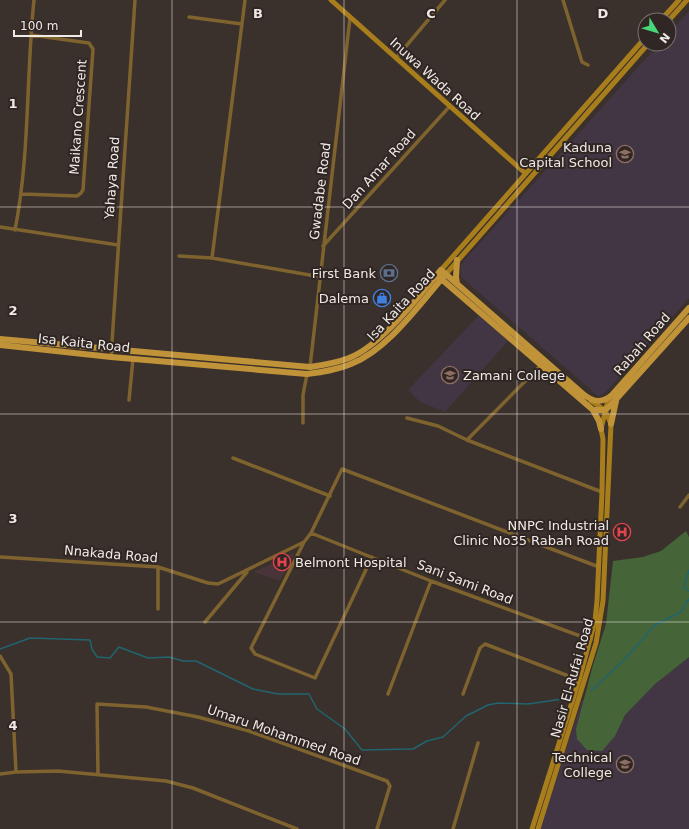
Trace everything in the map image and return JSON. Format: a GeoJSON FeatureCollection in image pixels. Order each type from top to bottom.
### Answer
{"type":"FeatureCollection","features":[{"type":"Feature","properties":{"kind":"main road","name":"Inuwa Wada Road"},"geometry":{"type":"LineString","coordinates":[[331,0],[525,173]]}},
{"type":"Feature","properties":{"kind":"main road"},"geometry":{"type":"LineString","coordinates":[[668,12],[679,0]]}},
{"type":"Feature","properties":{"kind":"main road"},"geometry":{"type":"LineString","coordinates":[[676,12],[687,0]]}},
{"type":"Feature","properties":{"kind":"main road","name":"Isa Kaita Road"},"geometry":{"type":"LineString","coordinates":[[0,339],[310,367],[349,358],[365,349],[402,316],[441,274],[525,173],[637,47]]}},
{"type":"Feature","properties":{"kind":"main road","name":"Isa Kaita Road"},"geometry":{"type":"LineString","coordinates":[[0,345],[132,359],[307,374],[326,372],[352,364],[369,355],[410,315],[434,287],[441,274],[457,260],[641,52]]}},
{"type":"Feature","properties":{"kind":"main road"},"geometry":{"type":"LineString","coordinates":[[455,286],[457,260]]}},
{"type":"Feature","properties":{"kind":"main road"},"geometry":{"type":"LineString","coordinates":[[441,274],[543,363],[593,410],[601,428]]}},
{"type":"Feature","properties":{"kind":"main road"},"geometry":{"type":"LineString","coordinates":[[434,287],[444,285],[455,286]]}},
{"type":"Feature","properties":{"kind":"main road","name":"Rabah Road"},"geometry":{"type":"LineString","coordinates":[[649,358],[689,308]]}},
{"type":"Feature","properties":{"kind":"main road","name":"Rabah Road"},"geometry":{"type":"LineString","coordinates":[[605,410],[614,397],[649,358],[689,318]]}},
{"type":"Feature","properties":{"kind":"main road"},"geometry":{"type":"LineString","coordinates":[[543,363],[591,401],[605,410]]}},
{"type":"Feature","properties":{"kind":"main road"},"geometry":{"type":"LineString","coordinates":[[591,401],[604,400],[614,397],[611,424]]}},
{"type":"Feature","properties":{"kind":"main road"},"geometry":{"type":"LineString","coordinates":[[593,410],[605,410]]}},
{"type":"Feature","properties":{"kind":"main road","name":"Nasir El-Rufai Road"},"geometry":{"type":"LineString","coordinates":[[532,829],[596,643],[601,621],[607,546],[611,424],[605,410]]}},
{"type":"Feature","properties":{"kind":"main road","name":"Nasir El-Rufai Road"},"geometry":{"type":"LineString","coordinates":[[538,829],[590,640],[597,601],[602,492],[603,439],[601,428],[605,410]]}},
{"type":"Feature","properties":{"kind":"street"},"geometry":{"type":"LineString","coordinates":[[15,230],[22,194],[34,0]]}},
{"type":"Feature","properties":{"kind":"street","name":"Yahaya Road"},"geometry":{"type":"LineString","coordinates":[[111,357],[135,0]]}},
{"type":"Feature","properties":{"kind":"street"},"geometry":{"type":"LineString","coordinates":[[212,258],[245,0]]}},
{"type":"Feature","properties":{"kind":"street"},"geometry":{"type":"LineString","coordinates":[[396,58],[445,0]]}},
{"type":"Feature","properties":{"kind":"street"},"geometry":{"type":"LineString","coordinates":[[563,0],[582,62],[588,65]]}},
{"type":"Feature","properties":{"kind":"street"},"geometry":{"type":"LineString","coordinates":[[189,17],[242,24]]}},
{"type":"Feature","properties":{"kind":"street","name":"Gwadabe Road"},"geometry":{"type":"LineString","coordinates":[[310,367],[350,18]]}},
{"type":"Feature","properties":{"kind":"street","name":"Maikano Crescent"},"geometry":{"type":"LineString","coordinates":[[22,194],[77,196],[81,194],[83,190],[93,49],[89,43],[31,35]]}},
{"type":"Feature","properties":{"kind":"street","name":"Dan Amar Road"},"geometry":{"type":"LineString","coordinates":[[324,246],[450,106]]}},
{"type":"Feature","properties":{"kind":"street"},"geometry":{"type":"LineString","coordinates":[[0,227],[118,246]]}},
{"type":"Feature","properties":{"kind":"street"},"geometry":{"type":"LineString","coordinates":[[179,256],[212,258],[321,277]]}},
{"type":"Feature","properties":{"kind":"street"},"geometry":{"type":"LineString","coordinates":[[129,400],[132,359]]}},
{"type":"Feature","properties":{"kind":"street"},"geometry":{"type":"LineString","coordinates":[[467,440],[543,363]]}},
{"type":"Feature","properties":{"kind":"street"},"geometry":{"type":"LineString","coordinates":[[303,423],[303,395],[307,374]]}},
{"type":"Feature","properties":{"kind":"street"},"geometry":{"type":"LineString","coordinates":[[407,418],[438,426],[467,440],[602,492]]}},
{"type":"Feature","properties":{"kind":"street"},"geometry":{"type":"LineString","coordinates":[[234,458],[330,496]]}},
{"type":"Feature","properties":{"kind":"street"},"geometry":{"type":"LineString","coordinates":[[372,557],[315,678],[255,654],[251,648],[304,542],[311,533],[330,496],[340,471],[345,469],[599,567]]}},
{"type":"Feature","properties":{"kind":"street"},"geometry":{"type":"LineString","coordinates":[[680,507],[689,495]]}},
{"type":"Feature","properties":{"kind":"street","name":"Sani Sami Road"},"geometry":{"type":"LineString","coordinates":[[311,533],[431,581],[590,640]]}},
{"type":"Feature","properties":{"kind":"street","name":"Nnakada Road"},"geometry":{"type":"LineString","coordinates":[[0,557],[158,567],[208,583],[218,584],[304,542]]}},
{"type":"Feature","properties":{"kind":"street"},"geometry":{"type":"LineString","coordinates":[[158,567],[158,609]]}},
{"type":"Feature","properties":{"kind":"street"},"geometry":{"type":"LineString","coordinates":[[205,622],[249,569]]}},
{"type":"Feature","properties":{"kind":"street"},"geometry":{"type":"LineString","coordinates":[[388,694],[431,581]]}},
{"type":"Feature","properties":{"kind":"street"},"geometry":{"type":"LineString","coordinates":[[464,694],[480,648],[485,644],[579,680]]}},
{"type":"Feature","properties":{"kind":"street"},"geometry":{"type":"LineString","coordinates":[[0,656],[11,674],[16,772]]}},
{"type":"Feature","properties":{"kind":"street","name":"Umaru Mohammed Road"},"geometry":{"type":"LineString","coordinates":[[98,774],[97,704],[146,707],[198,717],[249,732],[387,781],[390,786],[378,829]]}},
{"type":"Feature","properties":{"kind":"street"},"geometry":{"type":"LineString","coordinates":[[453,829],[478,743]]}},
{"type":"Feature","properties":{"kind":"street"},"geometry":{"type":"LineString","coordinates":[[0,774],[58,771],[166,781],[186,787],[297,829]]}},
{"type":"Feature","properties":{"kind":"shaded area","name":"Kaduna Capital School"},"geometry":{"type":"Polygon","coordinates":[[[689,11],[689,298],[604,394],[598,396],[461,277],[461,264],[652,52],[677,52],[677,24],[689,11]]]}},
{"type":"Feature","properties":{"kind":"shaded area","name":"Zamani College"},"geometry":{"type":"Polygon","coordinates":[[[479,315],[508,341],[445,412],[420,402],[408,390],[479,315]]]}},
{"type":"Feature","properties":{"kind":"shaded area","name":"Belmont Hospital"},"geometry":{"type":"Polygon","coordinates":[[[295,552],[280,581],[254,572],[295,552]]]}},
{"type":"Feature","properties":{"kind":"shaded area","name":"Technical College"},"geometry":{"type":"Polygon","coordinates":[[[689,622],[689,829],[540,829],[582,700],[602,683],[689,622]]]}},
{"type":"Feature","properties":{"kind":"green space"},"geometry":{"type":"Polygon","coordinates":[[[686,531],[689,537],[689,657],[655,684],[625,715],[615,736],[602,751],[587,750],[577,739],[576,729],[593,665],[606,624],[613,561],[643,557],[661,551],[686,531]]]}},
{"type":"Feature","properties":{"kind":"waterway"},"geometry":{"type":"LineString","coordinates":[[689,570],[684,587],[689,591]]}},
{"type":"Feature","properties":{"kind":"waterway"},"geometry":{"type":"LineString","coordinates":[[592,690],[625,659],[655,625],[681,612],[689,599]]}},
{"type":"Feature","properties":{"kind":"waterway"},"geometry":{"type":"LineString","coordinates":[[0,649],[30,638],[90,640],[92,649],[97,657],[110,658],[119,647],[148,658],[169,657],[183,661],[196,661],[253,689],[278,694],[309,694],[317,709],[345,729],[362,750],[413,749],[427,741],[443,737],[466,716],[488,705],[498,703],[528,704],[569,698]]}},
{"type":"Feature","properties":{"kind":"place","name":"Kaduna Capital School"},"geometry":{"type":"Point","coordinates":[625,154]}},
{"type":"Feature","properties":{"kind":"place","name":"First Bank"},"geometry":{"type":"Point","coordinates":[389,273]}},
{"type":"Feature","properties":{"kind":"place","name":"Dalema"},"geometry":{"type":"Point","coordinates":[382,298]}},
{"type":"Feature","properties":{"kind":"place","name":"Zamani College"},"geometry":{"type":"Point","coordinates":[450,375]}},
{"type":"Feature","properties":{"kind":"place","name":"NNPC Industrial Clinic No35 Rabah Road"},"geometry":{"type":"Point","coordinates":[622,532]}},
{"type":"Feature","properties":{"kind":"place","name":"Belmont Hospital"},"geometry":{"type":"Point","coordinates":[282,562]}},
{"type":"Feature","properties":{"kind":"place","name":"Technical College"},"geometry":{"type":"Point","coordinates":[625,764]}}]}
